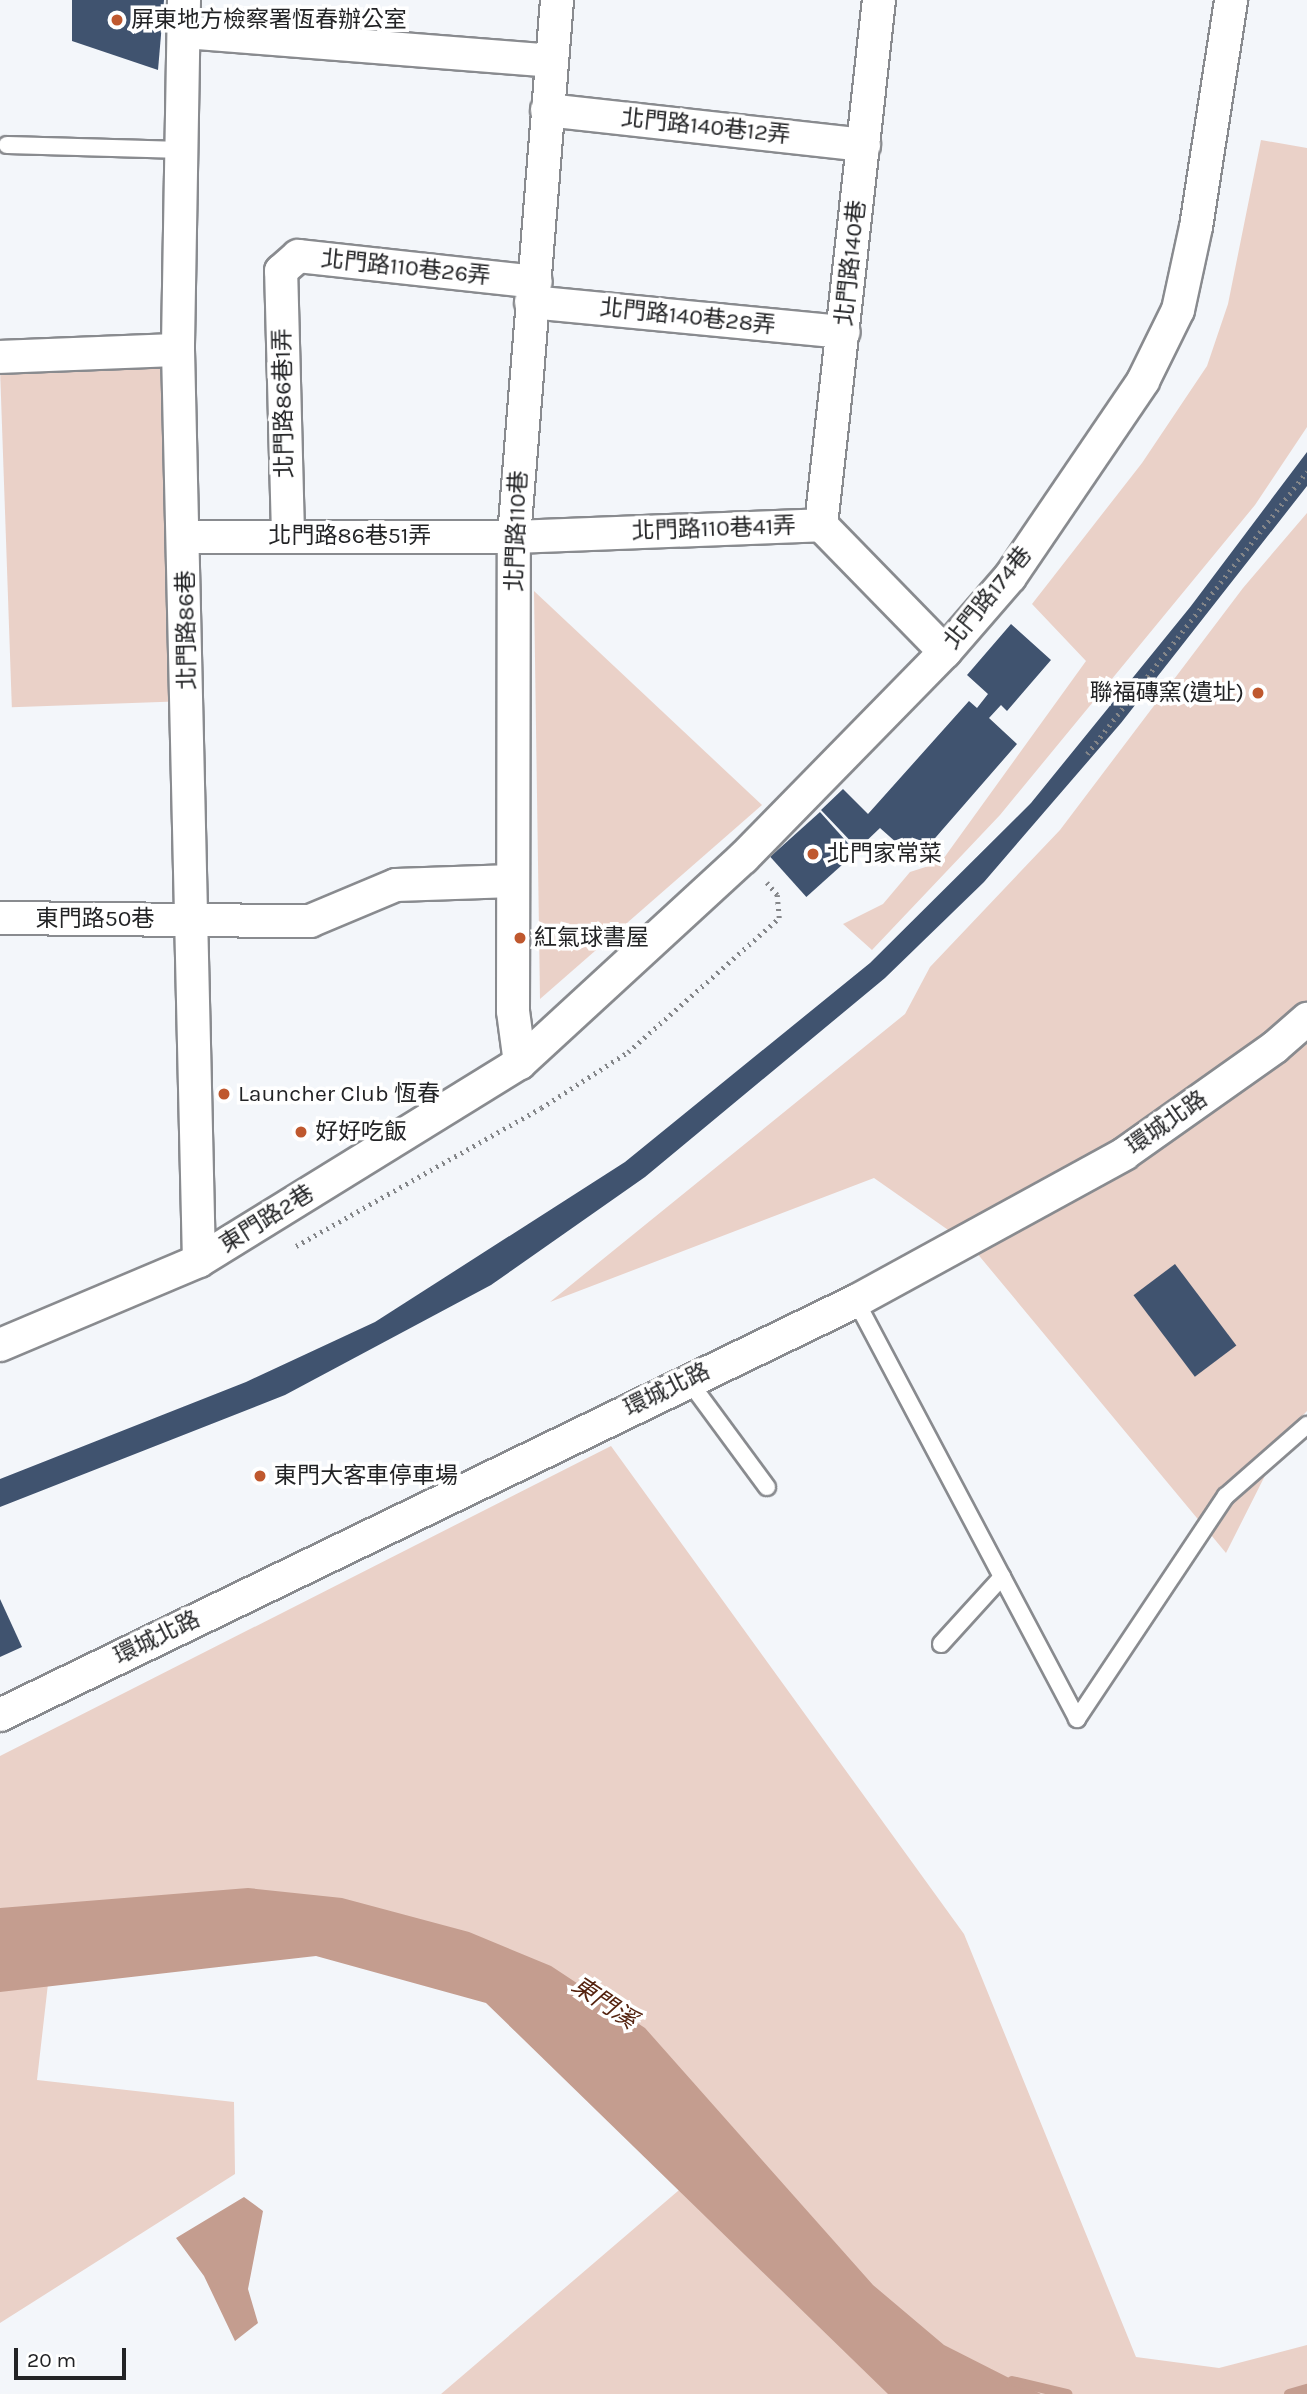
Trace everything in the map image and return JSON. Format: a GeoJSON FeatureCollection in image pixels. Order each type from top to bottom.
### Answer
{"type":"FeatureCollection","features":[{"type":"Feature","properties":{"kind":"street","name":"北門路86巷"},"geometry":{"type":"LineString","coordinates":[[184,0],[178,350],[185,537],[190,920],[199,1261]]}},
{"type":"Feature","properties":{"kind":"street","name":"北門路110巷"},"geometry":{"type":"LineString","coordinates":[[520,1063],[513,1011],[514,537],[557,0]]}},
{"type":"Feature","properties":{"kind":"street","name":"北門路140巷"},"geometry":{"type":"LineString","coordinates":[[821,525],[879,0]]}},
{"type":"Feature","properties":{"kind":"street","name":"北門路174巷"},"geometry":{"type":"LineString","coordinates":[[520,1063],[743,859],[945,652],[1010,577],[1143,381],[1178,310],[1196,227],[1231,0]]}},
{"type":"Feature","properties":{"kind":"street"},"geometry":{"type":"LineString","coordinates":[[185,32],[551,61]]}},
{"type":"Feature","properties":{"kind":"street","name":"北門路140巷12弄"},"geometry":{"type":"LineString","coordinates":[[547,110],[864,145]]}},
{"type":"Feature","properties":{"kind":"street","name":"北門路110巷26弄"},"geometry":{"type":"LineString","coordinates":[[281,271],[298,257],[534,292]]}},
{"type":"Feature","properties":{"kind":"street","name":"北門路86巷1弄"},"geometry":{"type":"LineString","coordinates":[[281,271],[288,534]]}},
{"type":"Feature","properties":{"kind":"street","name":"北門路140巷28弄"},"geometry":{"type":"LineString","coordinates":[[534,292],[844,332]]}},
{"type":"Feature","properties":{"kind":"street"},"geometry":{"type":"LineString","coordinates":[[0,357],[178,350]]}},
{"type":"Feature","properties":{"kind":"street","name":"北門路110巷41弄"},"geometry":{"type":"LineString","coordinates":[[514,537],[821,525],[945,652]]}},
{"type":"Feature","properties":{"kind":"street","name":"北門路86巷51弄"},"geometry":{"type":"LineString","coordinates":[[185,537],[288,534],[514,537]]}},
{"type":"Feature","properties":{"kind":"street","name":"東門路50巷"},"geometry":{"type":"LineString","coordinates":[[0,918],[310,921],[396,885],[513,881]]}},
{"type":"Feature","properties":{"kind":"street","name":"環城北路"},"geometry":{"type":"LineString","coordinates":[[0,1714],[856,1301],[1124,1154],[1275,1046],[1307,1019]]}},
{"type":"Feature","properties":{"kind":"street","name":"東門路2巷"},"geometry":{"type":"LineString","coordinates":[[0,1345],[199,1261],[520,1063]]}},
{"type":"Feature","properties":{"kind":"lane"},"geometry":{"type":"LineString","coordinates":[[7,145],[183,150]]}},
{"type":"Feature","properties":{"kind":"lane"},"geometry":{"type":"LineString","coordinates":[[856,1301],[1077,1719],[1226,1496],[1307,1425]]}},
{"type":"Feature","properties":{"kind":"lane"},"geometry":{"type":"LineString","coordinates":[[688,1380],[767,1487]]}},
{"type":"Feature","properties":{"kind":"lane"},"geometry":{"type":"LineString","coordinates":[[941,1644],[1002,1577]]}},
{"type":"Feature","properties":{"kind":"path"},"geometry":{"type":"LineString","coordinates":[[1087,754],[1307,471]]}},
{"type":"Feature","properties":{"kind":"shaded area"},"geometry":{"type":"Polygon","coordinates":[[[1261,140],[1307,148],[1307,427],[1255,505],[1000,815],[872,950],[843,924],[883,904],[910,872],[941,862],[1086,661],[1032,604],[1142,463],[1207,366],[1228,304],[1261,140]]]}},
{"type":"Feature","properties":{"kind":"shaded area"},"geometry":{"type":"Polygon","coordinates":[[[184,365],[196,701],[12,707],[0,371],[184,365]]]}},
{"type":"Feature","properties":{"kind":"shaded area"},"geometry":{"type":"Polygon","coordinates":[[[1307,513],[1307,1411],[1287,1432],[1226,1553],[971,1246],[874,1178],[550,1302],[905,1014],[930,967],[1060,830],[1243,588],[1307,513]]]}},
{"type":"Feature","properties":{"kind":"shaded area"},"geometry":{"type":"Polygon","coordinates":[[[534,591],[762,805],[540,999],[534,591]]]}},
{"type":"Feature","properties":{"kind":"shaded area"},"geometry":{"type":"Polygon","coordinates":[[[611,1446],[964,1934],[1136,2357],[1219,2368],[1307,2345],[1307,2394],[441,2394],[734,2143],[416,1928],[49,1975],[37,2080],[234,2102],[235,2174],[0,2323],[0,1756],[611,1446]]]}},
{"type":"Feature","properties":{"kind":"water"},"geometry":{"type":"Polygon","coordinates":[[[248,1888],[342,1898],[469,1932],[551,1966],[645,2028],[873,2285],[944,2345],[1041,2394],[888,2394],[486,2003],[316,1956],[0,1992],[0,1908],[248,1888]]]}},
{"type":"Feature","properties":{"kind":"water"},"geometry":{"type":"Polygon","coordinates":[[[244,2197],[263,2211],[248,2289],[258,2323],[235,2341],[204,2276],[176,2238],[244,2197]]]}},
{"type":"Feature","properties":{"kind":"building","name":"屏東地方檢察署恆春辦公室"},"geometry":{"type":"Polygon","coordinates":[[[72,0],[164,0],[158,70],[72,41],[72,0]]]}},
{"type":"Feature","properties":{"kind":"building"},"geometry":{"type":"Polygon","coordinates":[[[1307,452],[1307,486],[1121,723],[984,882],[885,978],[645,1177],[491,1285],[285,1395],[0,1507],[0,1479],[246,1382],[375,1322],[625,1162],[870,963],[1031,803],[1191,606],[1307,452]]]}},
{"type":"Feature","properties":{"kind":"building"},"geometry":{"type":"Polygon","coordinates":[[[1011,624],[1051,660],[1007,711],[1001,705],[989,718],[1017,744],[916,860],[880,828],[858,849],[821,810],[843,789],[868,814],[969,701],[977,708],[988,694],[967,675],[1011,624]]]}},
{"type":"Feature","properties":{"kind":"building","name":"北門家常菜"},"geometry":{"type":"Polygon","coordinates":[[[820,812],[856,852],[806,897],[770,857],[820,812]]]}},
{"type":"Feature","properties":{"kind":"building"},"geometry":{"type":"Polygon","coordinates":[[[1175,1264],[1236,1345],[1195,1377],[1133,1295],[1175,1264]]]}},
{"type":"Feature","properties":{"kind":"building"},"geometry":{"type":"Polygon","coordinates":[[[0,1599],[22,1647],[0,1657],[0,1599]]]}},
{"type":"Feature","properties":{"kind":"waterway","name":"東門溪"},"geometry":{"type":"LineString","coordinates":[[1012,2381],[1067,2394]]}},
{"type":"Feature","properties":{"kind":"waterway","name":"東門溪"},"geometry":{"type":"LineString","coordinates":[[1289,2394],[1307,2389]]}},
{"type":"Feature","properties":{"kind":"place","name":"屏東地方檢察署恆春辦公室"},"geometry":{"type":"Point","coordinates":[117,20]}},
{"type":"Feature","properties":{"kind":"place","name":"聯福磚窯(遺址)"},"geometry":{"type":"Point","coordinates":[1258,693]}},
{"type":"Feature","properties":{"kind":"place","name":"北門家常菜"},"geometry":{"type":"Point","coordinates":[813,854]}},
{"type":"Feature","properties":{"kind":"place","name":"紅氣球書屋"},"geometry":{"type":"Point","coordinates":[520,938]}},
{"type":"Feature","properties":{"kind":"place","name":"Launcher Club 恆春"},"geometry":{"type":"Point","coordinates":[224,1094]}},
{"type":"Feature","properties":{"kind":"place","name":"好好吃飯"},"geometry":{"type":"Point","coordinates":[301,1132]}},
{"type":"Feature","properties":{"kind":"place","name":"東門大客車停車場"},"geometry":{"type":"Point","coordinates":[260,1476]}}]}
